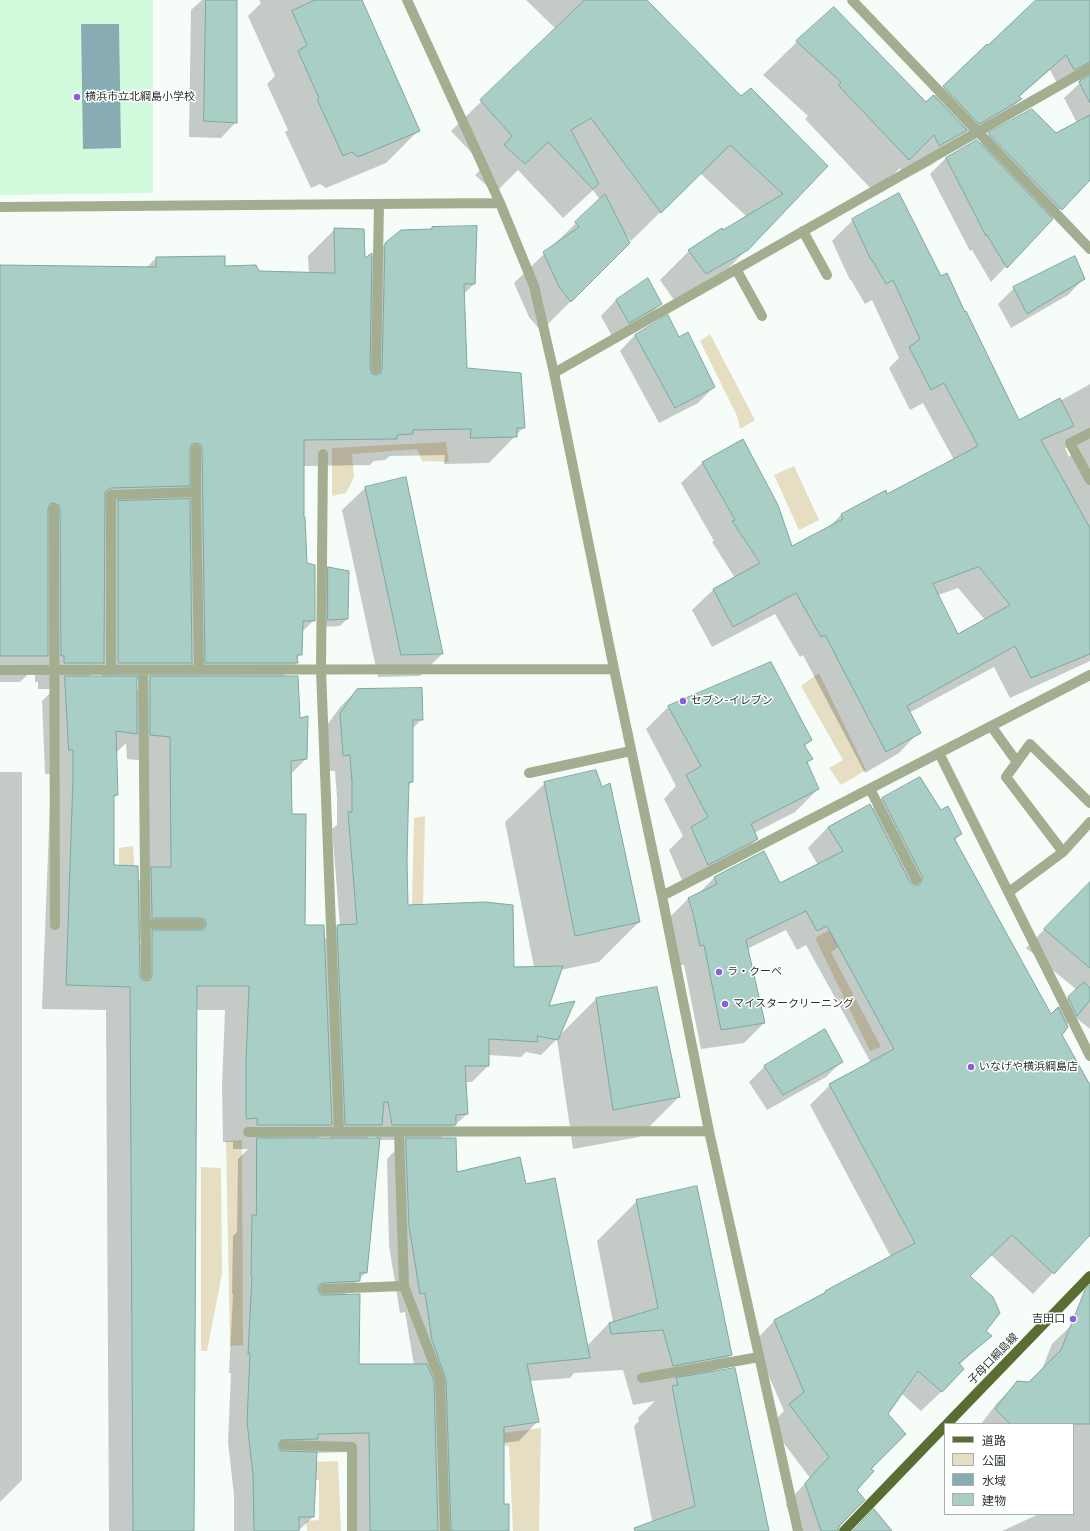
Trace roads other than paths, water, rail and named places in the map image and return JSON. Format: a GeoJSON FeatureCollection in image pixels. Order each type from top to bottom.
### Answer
{"type":"FeatureCollection","features":[{"type":"Feature","properties":{"kind":"main road","name":"子母口綱島線"},"geometry":{"type":"LineString","coordinates":[[948,1423],[1090,1276]]}},
{"type":"Feature","properties":{"kind":"main road"},"geometry":{"type":"LineString","coordinates":[[844,1531],[944,1427]]}},
{"type":"Feature","properties":{"kind":"street"},"geometry":{"type":"LineString","coordinates":[[407,0],[500,203],[534,286],[554,373],[709,1131],[798,1531]]}},
{"type":"Feature","properties":{"kind":"street"},"geometry":{"type":"LineString","coordinates":[[852,0],[1090,249]]}},
{"type":"Feature","properties":{"kind":"street"},"geometry":{"type":"LineString","coordinates":[[554,373],[1090,68]]}},
{"type":"Feature","properties":{"kind":"street"},"geometry":{"type":"LineString","coordinates":[[0,207],[500,203]]}},
{"type":"Feature","properties":{"kind":"street"},"geometry":{"type":"LineString","coordinates":[[376,369],[379,204]]}},
{"type":"Feature","properties":{"kind":"street"},"geometry":{"type":"LineString","coordinates":[[803,231],[827,275]]}},
{"type":"Feature","properties":{"kind":"street"},"geometry":{"type":"LineString","coordinates":[[736,269],[762,316]]}},
{"type":"Feature","properties":{"kind":"street"},"geometry":{"type":"LineString","coordinates":[[1090,433],[1070,443],[1090,480]]}},
{"type":"Feature","properties":{"kind":"street"},"geometry":{"type":"LineString","coordinates":[[196,449],[199,670]]}},
{"type":"Feature","properties":{"kind":"street"},"geometry":{"type":"LineString","coordinates":[[324,454],[321,670],[338,1132]]}},
{"type":"Feature","properties":{"kind":"street"},"geometry":{"type":"LineString","coordinates":[[111,670],[111,494],[196,492]]}},
{"type":"Feature","properties":{"kind":"street"},"geometry":{"type":"LineString","coordinates":[[54,509],[55,925]]}},
{"type":"Feature","properties":{"kind":"street"},"geometry":{"type":"LineString","coordinates":[[0,670],[614,669]]}},
{"type":"Feature","properties":{"kind":"street"},"geometry":{"type":"LineString","coordinates":[[144,670],[146,975]]}},
{"type":"Feature","properties":{"kind":"street"},"geometry":{"type":"LineString","coordinates":[[662,896],[1090,675]]}},
{"type":"Feature","properties":{"kind":"street"},"geometry":{"type":"LineString","coordinates":[[991,726],[1017,762]]}},
{"type":"Feature","properties":{"kind":"street"},"geometry":{"type":"LineString","coordinates":[[1063,852],[1006,777],[1030,744],[1090,803]]}},
{"type":"Feature","properties":{"kind":"street"},"geometry":{"type":"LineString","coordinates":[[529,773],[631,751]]}},
{"type":"Feature","properties":{"kind":"street"},"geometry":{"type":"LineString","coordinates":[[939,753],[1090,1056]]}},
{"type":"Feature","properties":{"kind":"street"},"geometry":{"type":"LineString","coordinates":[[870,789],[916,879]]}},
{"type":"Feature","properties":{"kind":"street"},"geometry":{"type":"LineString","coordinates":[[1009,892],[1063,852],[1090,822]]}},
{"type":"Feature","properties":{"kind":"street"},"geometry":{"type":"LineString","coordinates":[[145,924],[200,924]]}},
{"type":"Feature","properties":{"kind":"street"},"geometry":{"type":"LineString","coordinates":[[248,1132],[709,1131]]}},
{"type":"Feature","properties":{"kind":"street"},"geometry":{"type":"LineString","coordinates":[[399,1132],[404,1286],[440,1380],[445,1531]]}},
{"type":"Feature","properties":{"kind":"street"},"geometry":{"type":"LineString","coordinates":[[324,1289],[404,1286]]}},
{"type":"Feature","properties":{"kind":"street"},"geometry":{"type":"LineString","coordinates":[[642,1378],[759,1357]]}},
{"type":"Feature","properties":{"kind":"street"},"geometry":{"type":"LineString","coordinates":[[284,1445],[352,1446],[352,1531]]}},
{"type":"Feature","properties":{"kind":"water"},"geometry":{"type":"Polygon","coordinates":[[[81,24],[119,24],[121,148],[83,149],[81,24]]]}},
{"type":"Feature","properties":{"kind":"place","name":"横浜市立北綱島小学校"},"geometry":{"type":"Point","coordinates":[77,97]}},
{"type":"Feature","properties":{"kind":"place","name":"セブン-イレブン"},"geometry":{"type":"Point","coordinates":[683,701]}},
{"type":"Feature","properties":{"kind":"place","name":"ラ・クーペ"},"geometry":{"type":"Point","coordinates":[719,972]}},
{"type":"Feature","properties":{"kind":"place","name":"マイスタークリーニング"},"geometry":{"type":"Point","coordinates":[725,1004]}},
{"type":"Feature","properties":{"kind":"place","name":"いなげや横浜綱島店"},"geometry":{"type":"Point","coordinates":[971,1067]}},
{"type":"Feature","properties":{"kind":"place","name":"吉田口"},"geometry":{"type":"Point","coordinates":[1073,1319]}}]}
